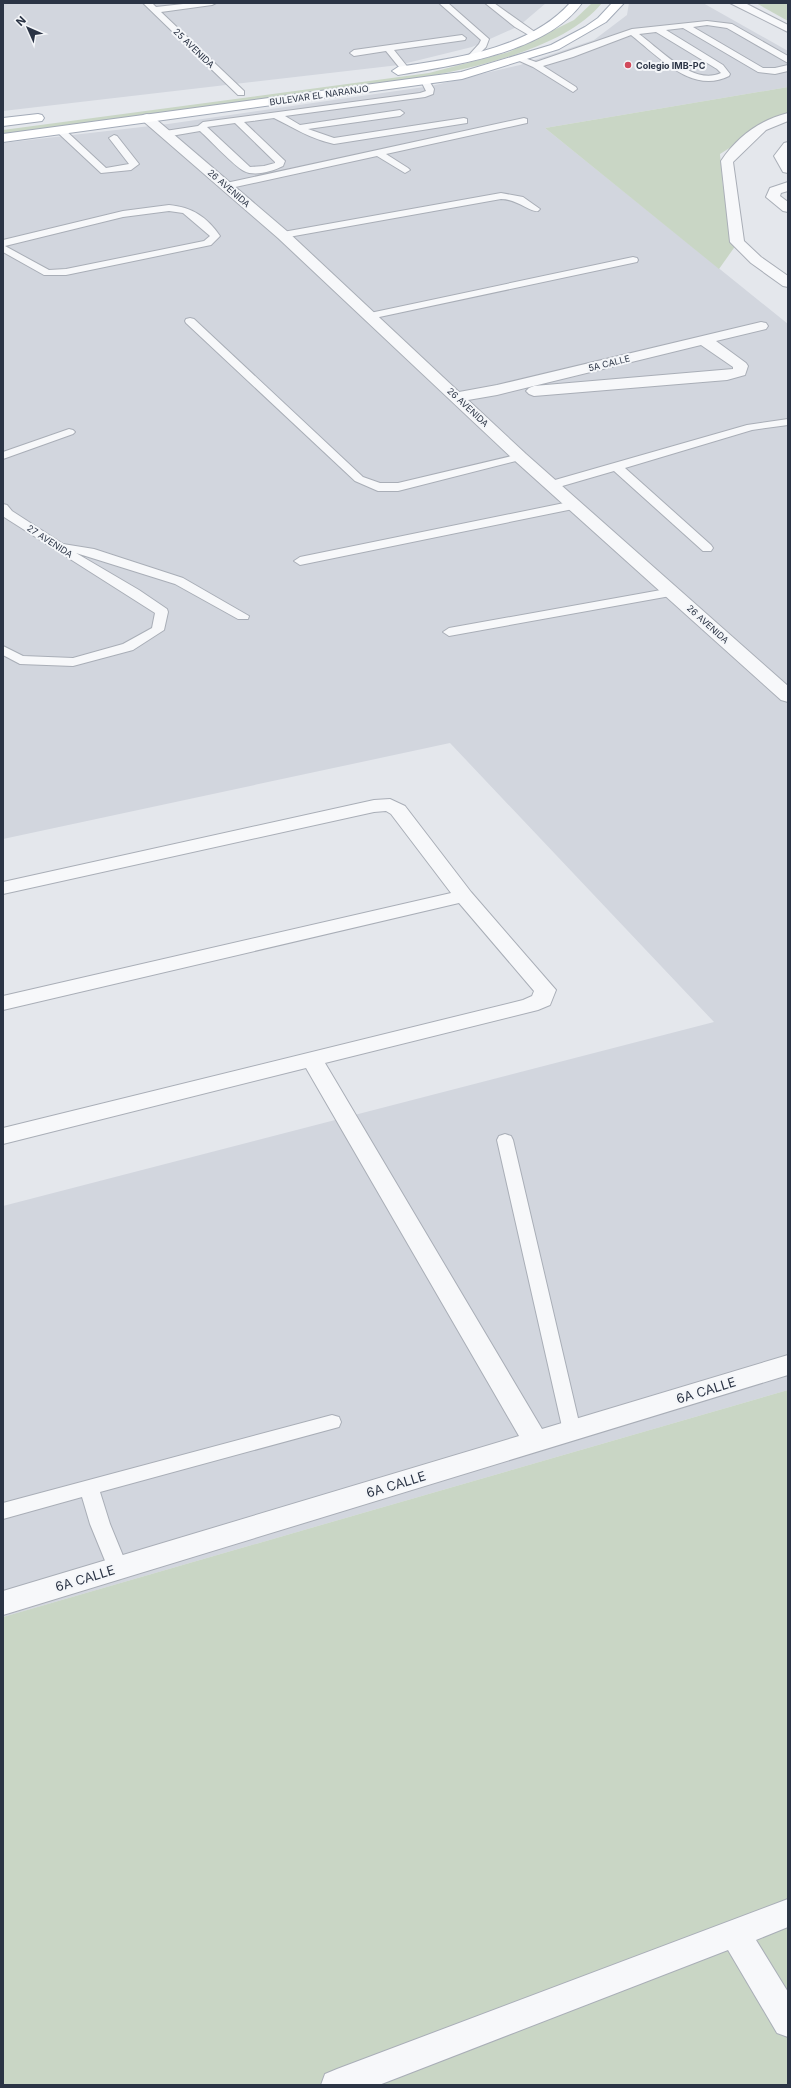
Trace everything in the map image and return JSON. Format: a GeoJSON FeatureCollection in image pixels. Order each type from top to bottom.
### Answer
{"type":"FeatureCollection","features":[{"type":"Feature","properties":{"kind":"main road"},"geometry":{"type":"LineString","coordinates":[[383,73],[406,70],[473,56],[535,35],[566,14],[576,3]]}},
{"type":"Feature","properties":{"kind":"main road","name":"BULEVAR EL NARANJO"},"geometry":{"type":"LineString","coordinates":[[3,138],[462,75],[555,47],[574,38],[602,20],[618,3]]}},
{"type":"Feature","properties":{"kind":"main road"},"geometry":{"type":"LineString","coordinates":[[226,94],[245,92]]}},
{"type":"Feature","properties":{"kind":"main road"},"geometry":{"type":"LineString","coordinates":[[3,122],[49,116]]}},
{"type":"Feature","properties":{"kind":"street"},"geometry":{"type":"LineString","coordinates":[[736,3],[788,29]]}},
{"type":"Feature","properties":{"kind":"street"},"geometry":{"type":"LineString","coordinates":[[788,117],[769,123],[753,132],[727,161],[737,242],[752,257],[788,282]]}},
{"type":"Feature","properties":{"kind":"street","name":"26 AVENIDA"},"geometry":{"type":"LineString","coordinates":[[147,118],[283,235],[458,397],[520,457],[788,696]]}},
{"type":"Feature","properties":{"kind":"street"},"geometry":{"type":"LineString","coordinates":[[788,146],[780,156],[788,169]]}},
{"type":"Feature","properties":{"kind":"street"},"geometry":{"type":"LineString","coordinates":[[788,186],[775,191],[773,198],[788,208]]}},
{"type":"Feature","properties":{"kind":"street","name":"5A CALLE"},"geometry":{"type":"LineString","coordinates":[[458,397],[497,390],[761,326]]}},
{"type":"Feature","properties":{"kind":"street"},"geometry":{"type":"LineString","coordinates":[[497,390],[540,392],[727,375],[740,372],[741,366],[704,340]]}},
{"type":"Feature","properties":{"kind":"street"},"geometry":{"type":"LineString","coordinates":[[3,888],[374,806],[390,805],[398,810],[464,896],[545,990],[542,1000],[530,1005],[3,1136]]}},
{"type":"Feature","properties":{"kind":"street"},"geometry":{"type":"LineString","coordinates":[[3,1003],[464,896]]}},
{"type":"Feature","properties":{"kind":"street"},"geometry":{"type":"LineString","coordinates":[[312,1060],[536,1442]]}},
{"type":"Feature","properties":{"kind":"street","name":"6A CALLE"},"geometry":{"type":"LineString","coordinates":[[3,1603],[788,1365]]}},
{"type":"Feature","properties":{"kind":"street"},"geometry":{"type":"LineString","coordinates":[[337,2085],[788,1913]]}},
{"type":"Feature","properties":{"kind":"street"},"geometry":{"type":"LineString","coordinates":[[735,1933],[788,2022]]}},
{"type":"Feature","properties":{"kind":"lane","name":"25 AVENIDA"},"geometry":{"type":"LineString","coordinates":[[147,3],[245,92]]}},
{"type":"Feature","properties":{"kind":"lane"},"geometry":{"type":"LineString","coordinates":[[155,10],[212,3]]}},
{"type":"Feature","properties":{"kind":"lane"},"geometry":{"type":"LineString","coordinates":[[443,3],[485,39],[483,45],[473,56]]}},
{"type":"Feature","properties":{"kind":"lane"},"geometry":{"type":"LineString","coordinates":[[489,3],[518,25],[535,35]]}},
{"type":"Feature","properties":{"kind":"lane"},"geometry":{"type":"LineString","coordinates":[[536,65],[570,55],[593,45],[632,32],[707,23],[729,26],[788,60]]}},
{"type":"Feature","properties":{"kind":"lane"},"geometry":{"type":"LineString","coordinates":[[685,26],[762,70],[775,71],[788,68]]}},
{"type":"Feature","properties":{"kind":"lane"},"geometry":{"type":"LineString","coordinates":[[632,32],[688,75],[697,78],[710,78],[721,77],[726,74],[720,67],[658,29]]}},
{"type":"Feature","properties":{"kind":"lane"},"geometry":{"type":"LineString","coordinates":[[354,53],[389,50],[462,38]]}},
{"type":"Feature","properties":{"kind":"lane"},"geometry":{"type":"LineString","coordinates":[[389,50],[406,70]]}},
{"type":"Feature","properties":{"kind":"lane"},"geometry":{"type":"LineString","coordinates":[[519,58],[536,65],[573,89]]}},
{"type":"Feature","properties":{"kind":"lane"},"geometry":{"type":"LineString","coordinates":[[166,134],[202,128],[203,125],[422,95],[430,92],[430,89],[425,81]]}},
{"type":"Feature","properties":{"kind":"lane"},"geometry":{"type":"LineString","coordinates":[[256,104],[296,128],[322,139],[334,141],[464,121]]}},
{"type":"Feature","properties":{"kind":"lane"},"geometry":{"type":"LineString","coordinates":[[296,128],[400,113]]}},
{"type":"Feature","properties":{"kind":"lane"},"geometry":{"type":"LineString","coordinates":[[202,128],[247,169],[254,171],[280,164],[280,161],[237,120]]}},
{"type":"Feature","properties":{"kind":"lane"},"geometry":{"type":"LineString","coordinates":[[226,186],[524,121]]}},
{"type":"Feature","properties":{"kind":"lane"},"geometry":{"type":"LineString","coordinates":[[60,130],[104,171],[131,167],[134,164],[114,138]]}},
{"type":"Feature","properties":{"kind":"lane"},"geometry":{"type":"LineString","coordinates":[[379,153],[405,170]]}},
{"type":"Feature","properties":{"kind":"lane"},"geometry":{"type":"LineString","coordinates":[[283,235],[501,196],[511,195],[523,199],[535,209]]}},
{"type":"Feature","properties":{"kind":"lane"},"geometry":{"type":"LineString","coordinates":[[3,243],[139,212],[166,208],[182,209],[211,229],[215,236],[207,243],[66,272],[48,274],[3,248]]}},
{"type":"Feature","properties":{"kind":"lane"},"geometry":{"type":"LineString","coordinates":[[370,316],[632,260]]}},
{"type":"Feature","properties":{"kind":"lane"},"geometry":{"type":"LineString","coordinates":[[190,321],[359,478],[378,487],[398,487],[520,457]]}},
{"type":"Feature","properties":{"kind":"lane"},"geometry":{"type":"LineString","coordinates":[[552,484],[752,427],[788,422]]}},
{"type":"Feature","properties":{"kind":"lane"},"geometry":{"type":"LineString","coordinates":[[3,456],[69,432]]}},
{"type":"Feature","properties":{"kind":"lane"},"geometry":{"type":"LineString","coordinates":[[616,466],[707,548]]}},
{"type":"Feature","properties":{"kind":"lane"},"geometry":{"type":"LineString","coordinates":[[300,561],[574,505]]}},
{"type":"Feature","properties":{"kind":"lane","name":"27 AVENIDA"},"geometry":{"type":"LineString","coordinates":[[3,508],[8,514],[98,572],[135,593],[162,612],[158,630],[128,646],[73,662],[20,660],[3,650]]}},
{"type":"Feature","properties":{"kind":"lane"},"geometry":{"type":"LineString","coordinates":[[56,545],[90,552],[179,581],[243,616]]}},
{"type":"Feature","properties":{"kind":"lane"},"geometry":{"type":"LineString","coordinates":[[449,632],[672,592]]}},
{"type":"Feature","properties":{"kind":"lane"},"geometry":{"type":"LineString","coordinates":[[505,1140],[572,1431]]}},
{"type":"Feature","properties":{"kind":"lane"},"geometry":{"type":"LineString","coordinates":[[3,1511],[332,1422]]}},
{"type":"Feature","properties":{"kind":"lane"},"geometry":{"type":"LineString","coordinates":[[88,1489],[100,1524],[118,1568]]}},
{"type":"Feature","properties":{"kind":"shaded area"},"geometry":{"type":"Polygon","coordinates":[[[3,3],[546,3],[519,26],[472,47],[399,65],[3,111],[3,3]]]}},
{"type":"Feature","properties":{"kind":"shaded area"},"geometry":{"type":"Polygon","coordinates":[[[629,3],[703,3],[788,51],[788,87],[545,128],[788,324],[788,1390],[3,1617],[3,1206],[714,1022],[450,743],[3,839],[3,143],[168,124],[431,86],[520,65],[594,40],[627,15],[629,3]]]}},
{"type":"Feature","properties":{"kind":"green space"},"geometry":{"type":"Polygon","coordinates":[[[592,3],[602,3],[574,28],[534,47],[488,63],[436,75],[333,91],[3,134],[3,130],[429,73],[509,52],[574,20],[592,3]]]}},
{"type":"Feature","properties":{"kind":"green space"},"geometry":{"type":"Polygon","coordinates":[[[756,3],[788,3],[788,21],[756,3]]]}},
{"type":"Feature","properties":{"kind":"green space"},"geometry":{"type":"Polygon","coordinates":[[[788,87],[788,117],[780,116],[720,154],[723,187],[736,245],[719,269],[545,128],[788,87]]]}},
{"type":"Feature","properties":{"kind":"green space"},"geometry":{"type":"Polygon","coordinates":[[[788,1390],[788,2085],[3,2085],[3,1617],[788,1390]]]}},
{"type":"Feature","properties":{"kind":"place","name":"Colegio IMB-PC"},"geometry":{"type":"Point","coordinates":[628,65]}}]}
